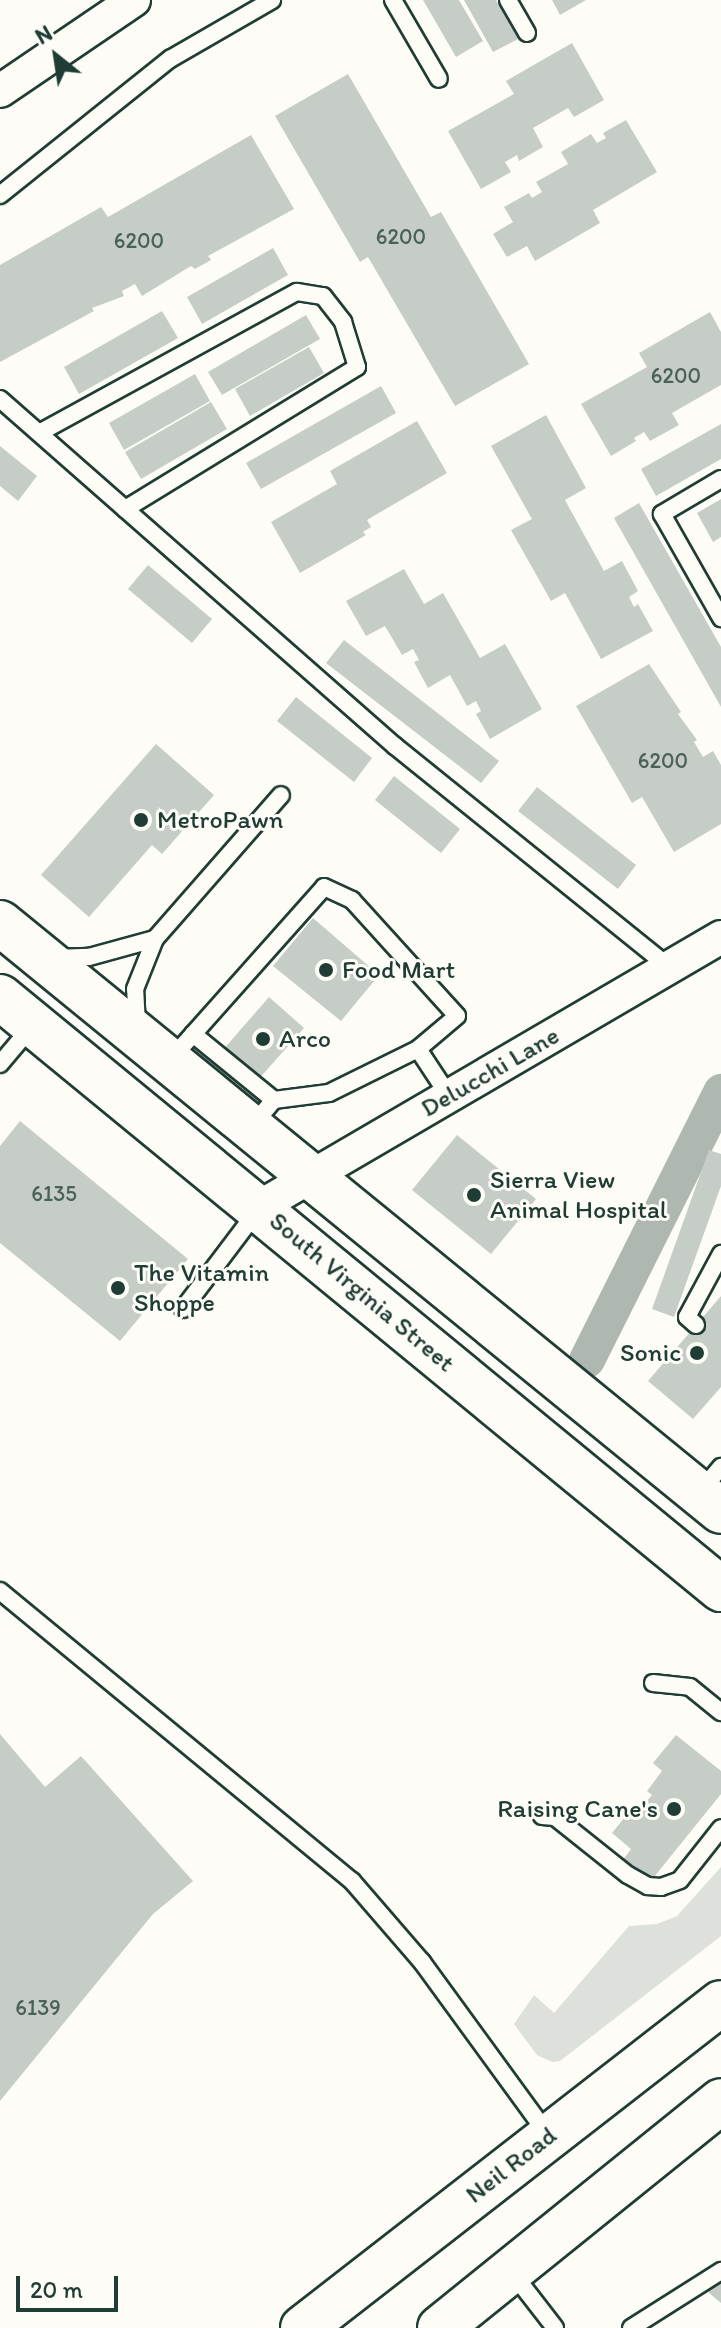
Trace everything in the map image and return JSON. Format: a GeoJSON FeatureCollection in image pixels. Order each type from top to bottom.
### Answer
{"type":"FeatureCollection","features":[{"type":"Feature","properties":{"kind":"main road"},"geometry":{"type":"LineString","coordinates":[[0,923],[44,959],[263,1113],[313,1176],[714,1491]]}},
{"type":"Feature","properties":{"kind":"main road","name":"South Virginia Street"},"geometry":{"type":"LineString","coordinates":[[0,997],[721,1589]]}},
{"type":"Feature","properties":{"kind":"main road","name":"Neil Road"},"geometry":{"type":"LineString","coordinates":[[303,2328],[721,2003]]}},
{"type":"Feature","properties":{"kind":"main road"},"geometry":{"type":"LineString","coordinates":[[440,2328],[721,2101]]}},
{"type":"Feature","properties":{"kind":"street"},"geometry":{"type":"LineString","coordinates":[[0,91],[134,0]]}},
{"type":"Feature","properties":{"kind":"street","name":"Delucchi Lane"},"geometry":{"type":"LineString","coordinates":[[259,1207],[721,937]]}},
{"type":"Feature","properties":{"kind":"lane"},"geometry":{"type":"LineString","coordinates":[[0,195],[170,59],[272,0]]}},
{"type":"Feature","properties":{"kind":"lane"},"geometry":{"type":"LineString","coordinates":[[393,0],[439,79]]}},
{"type":"Feature","properties":{"kind":"lane"},"geometry":{"type":"LineString","coordinates":[[508,0],[527,33]]}},
{"type":"Feature","properties":{"kind":"lane"},"geometry":{"type":"LineString","coordinates":[[39,433],[297,292],[323,296],[343,322],[357,367],[125,509]]}},
{"type":"Feature","properties":{"kind":"lane"},"geometry":{"type":"LineString","coordinates":[[0,399],[395,746],[669,967]]}},
{"type":"Feature","properties":{"kind":"lane"},"geometry":{"type":"LineString","coordinates":[[721,479],[662,514],[716,595],[721,618]]}},
{"type":"Feature","properties":{"kind":"lane"},"geometry":{"type":"LineString","coordinates":[[263,1113],[329,1093],[418,1049],[457,1016],[352,900],[324,887],[167,1043],[135,989],[155,939],[281,795]]}},
{"type":"Feature","properties":{"kind":"lane"},"geometry":{"type":"LineString","coordinates":[[44,959],[89,957],[155,939]]}},
{"type":"Feature","properties":{"kind":"lane"},"geometry":{"type":"LineString","coordinates":[[0,1064],[34,1024]]}},
{"type":"Feature","properties":{"kind":"lane"},"geometry":{"type":"LineString","coordinates":[[418,1049],[449,1096]]}},
{"type":"Feature","properties":{"kind":"lane"},"geometry":{"type":"LineString","coordinates":[[183,1309],[259,1207]]}},
{"type":"Feature","properties":{"kind":"lane"},"geometry":{"type":"LineString","coordinates":[[696,1325],[687,1317],[721,1254]]}},
{"type":"Feature","properties":{"kind":"lane"},"geometry":{"type":"LineString","coordinates":[[0,1591],[352,1881],[422,1962],[549,2136]]}},
{"type":"Feature","properties":{"kind":"lane"},"geometry":{"type":"LineString","coordinates":[[653,1683],[690,1687],[721,1712]]}},
{"type":"Feature","properties":{"kind":"lane"},"geometry":{"type":"LineString","coordinates":[[542,1816],[555,1817],[628,1875],[648,1886],[661,1887],[680,1880],[721,1828]]}},
{"type":"Feature","properties":{"kind":"lane"},"geometry":{"type":"LineString","coordinates":[[511,2270],[555,2328]]}},
{"type":"Feature","properties":{"kind":"lane"},"geometry":{"type":"LineString","coordinates":[[631,2328],[721,2271]]}},
{"type":"Feature","properties":{"kind":"shaded area"},"geometry":{"type":"Polygon","coordinates":[[[721,1867],[721,1936],[560,2061],[552,2062],[537,2055],[514,2024],[534,1995],[554,2013],[629,1926],[657,1924],[677,1916],[721,1867]]]}},
{"type":"Feature","properties":{"kind":"building"},"geometry":{"type":"Polygon","coordinates":[[[423,0],[459,0],[483,41],[456,57],[423,0]]]}},
{"type":"Feature","properties":{"kind":"building"},"geometry":{"type":"Polygon","coordinates":[[[464,0],[496,0],[518,39],[493,52],[464,0]]]}},
{"type":"Feature","properties":{"kind":"building"},"geometry":{"type":"Polygon","coordinates":[[[552,0],[586,0],[560,15],[552,0]]]}},
{"type":"Feature","properties":{"kind":"building"},"geometry":{"type":"Polygon","coordinates":[[[572,43],[604,100],[574,117],[568,108],[533,128],[543,147],[519,161],[517,155],[505,162],[511,172],[481,189],[448,131],[514,94],[506,81],[572,43]]]}},
{"type":"Feature","properties":{"kind":"building"},"geometry":{"type":"Polygon","coordinates":[[[348,74],[431,217],[441,212],[529,364],[455,406],[368,257],[360,262],[275,116],[348,74]]]}},
{"type":"Feature","properties":{"kind":"building"},"geometry":{"type":"Polygon","coordinates":[[[626,120],[657,172],[593,210],[600,223],[535,261],[527,246],[507,257],[493,234],[513,222],[504,207],[529,193],[532,198],[542,192],[536,182],[568,164],[561,152],[591,134],[597,143],[606,138],[603,133],[626,120]]]}},
{"type":"Feature","properties":{"kind":"building"},"geometry":{"type":"Polygon","coordinates":[[[251,135],[294,209],[208,256],[211,260],[195,269],[191,266],[142,296],[135,284],[122,291],[124,296],[92,308],[94,311],[0,362],[0,265],[101,207],[108,217],[251,135]]]}},
{"type":"Feature","properties":{"kind":"building"},"geometry":{"type":"Polygon","coordinates":[[[273,248],[288,275],[202,324],[187,297],[273,248]]]}},
{"type":"Feature","properties":{"kind":"building"},"geometry":{"type":"Polygon","coordinates":[[[162,311],[178,338],[79,394],[64,367],[162,311]]]}},
{"type":"Feature","properties":{"kind":"building"},"geometry":{"type":"Polygon","coordinates":[[[710,312],[721,332],[721,385],[672,413],[679,425],[650,441],[644,432],[634,438],[636,441],[611,456],[581,404],[647,367],[639,353],[710,312]]]}},
{"type":"Feature","properties":{"kind":"building"},"geometry":{"type":"Polygon","coordinates":[[[306,315],[320,339],[222,395],[208,372],[306,315]]]}},
{"type":"Feature","properties":{"kind":"building"},"geometry":{"type":"Polygon","coordinates":[[[309,347],[324,373],[250,416],[235,389],[309,347]]]}},
{"type":"Feature","properties":{"kind":"building"},"geometry":{"type":"Polygon","coordinates":[[[195,374],[210,401],[124,450],[109,423],[195,374]]]}},
{"type":"Feature","properties":{"kind":"building"},"geometry":{"type":"Polygon","coordinates":[[[381,386],[396,413],[261,489],[246,463],[381,386]]]}},
{"type":"Feature","properties":{"kind":"building"},"geometry":{"type":"Polygon","coordinates":[[[211,402],[227,429],[141,479],[125,452],[211,402]]]}},
{"type":"Feature","properties":{"kind":"building"},"geometry":{"type":"Polygon","coordinates":[[[546,415],[586,488],[565,500],[604,571],[622,561],[638,591],[629,597],[634,607],[638,604],[653,631],[601,659],[565,593],[551,601],[511,530],[532,519],[491,446],[546,415]]]}},
{"type":"Feature","properties":{"kind":"building"},"geometry":{"type":"Polygon","coordinates":[[[417,421],[447,473],[367,520],[371,527],[363,532],[366,535],[300,573],[271,522],[337,484],[330,471],[417,421]]]}},
{"type":"Feature","properties":{"kind":"building"},"geometry":{"type":"Polygon","coordinates":[[[721,424],[721,459],[656,496],[641,469],[721,424]]]}},
{"type":"Feature","properties":{"kind":"building"},"geometry":{"type":"Polygon","coordinates":[[[0,446],[37,476],[18,501],[0,486],[0,446]]]}},
{"type":"Feature","properties":{"kind":"building"},"geometry":{"type":"Polygon","coordinates":[[[721,499],[721,537],[713,542],[697,513],[721,499]]]}},
{"type":"Feature","properties":{"kind":"building"},"geometry":{"type":"Polygon","coordinates":[[[639,503],[721,647],[721,707],[614,518],[639,503]]]}},
{"type":"Feature","properties":{"kind":"building"},"geometry":{"type":"Polygon","coordinates":[[[148,565],[212,619],[192,643],[128,589],[148,565]]]}},
{"type":"Feature","properties":{"kind":"building"},"geometry":{"type":"Polygon","coordinates":[[[404,569],[424,604],[443,593],[480,658],[505,644],[542,709],[490,739],[476,714],[481,711],[476,701],[467,706],[450,675],[428,688],[414,662],[419,660],[413,649],[402,655],[385,626],[366,636],[346,601],[404,569]]]}},
{"type":"Feature","properties":{"kind":"building"},"geometry":{"type":"Polygon","coordinates":[[[344,640],[499,761],[481,783],[326,663],[344,640]]]}},
{"type":"Feature","properties":{"kind":"building"},"geometry":{"type":"Polygon","coordinates":[[[649,664],[681,712],[678,714],[697,740],[694,742],[703,757],[713,751],[721,765],[721,824],[674,852],[642,797],[632,803],[576,706],[649,664]]]}},
{"type":"Feature","properties":{"kind":"building"},"geometry":{"type":"Polygon","coordinates":[[[296,697],[372,758],[354,782],[277,721],[296,697]]]}},
{"type":"Feature","properties":{"kind":"building","name":"MetroPawn"},"geometry":{"type":"Polygon","coordinates":[[[156,744],[214,795],[162,854],[152,845],[89,917],[41,875],[156,744]]]}},
{"type":"Feature","properties":{"kind":"building"},"geometry":{"type":"Polygon","coordinates":[[[394,776],[460,829],[441,853],[375,800],[394,776]]]}},
{"type":"Feature","properties":{"kind":"building"},"geometry":{"type":"Polygon","coordinates":[[[537,787],[636,865],[618,889],[518,811],[537,787]]]}},
{"type":"Feature","properties":{"kind":"building","name":"Food Mart"},"geometry":{"type":"Polygon","coordinates":[[[313,918],[379,975],[341,1021],[273,966],[313,918]]]}},
{"type":"Feature","properties":{"kind":"building","name":"Arco"},"geometry":{"type":"Polygon","coordinates":[[[269,997],[304,1028],[257,1081],[222,1051],[269,997]]]}},
{"type":"Feature","properties":{"kind":"building"},"geometry":{"type":"Polygon","coordinates":[[[20,1121],[188,1259],[120,1341],[0,1243],[0,1146],[20,1121]]]}},
{"type":"Feature","properties":{"kind":"building","name":"Sierra View Animal Hospital"},"geometry":{"type":"Polygon","coordinates":[[[457,1135],[536,1199],[491,1254],[412,1190],[457,1135]]]}},
{"type":"Feature","properties":{"kind":"building"},"geometry":{"type":"Polygon","coordinates":[[[709,1150],[721,1154],[721,1186],[674,1317],[652,1309],[709,1150]]]}},
{"type":"Feature","properties":{"kind":"building","name":"Sonic"},"geometry":{"type":"Polygon","coordinates":[[[721,1296],[721,1387],[693,1419],[648,1381],[721,1296]]]}},
{"type":"Feature","properties":{"kind":"building"},"geometry":{"type":"Polygon","coordinates":[[[0,1734],[45,1787],[81,1756],[193,1881],[153,1914],[0,2101],[0,1734]]]}},
{"type":"Feature","properties":{"kind":"building","name":"Raising Cane's"},"geometry":{"type":"Polygon","coordinates":[[[676,1735],[721,1771],[721,1794],[650,1882],[623,1860],[631,1849],[612,1833],[633,1807],[638,1811],[652,1795],[647,1791],[662,1771],[653,1763],[676,1735]]]}},
{"type":"Feature","properties":{"kind":"building"},"geometry":{"type":"Polygon","coordinates":[[[721,2277],[721,2303],[708,2292],[721,2277]]]}},
{"type":"Feature","properties":{"kind":"waterway"},"geometry":{"type":"LineString","coordinates":[[587,1360],[721,1092]]}},
{"type":"Feature","properties":{"kind":"place","name":"MetroPawn"},"geometry":{"type":"Point","coordinates":[141,820]}},
{"type":"Feature","properties":{"kind":"place","name":"Food Mart"},"geometry":{"type":"Point","coordinates":[326,970]}},
{"type":"Feature","properties":{"kind":"place","name":"Arco"},"geometry":{"type":"Point","coordinates":[263,1039]}},
{"type":"Feature","properties":{"kind":"place","name":"Sierra View Animal Hospital"},"geometry":{"type":"Point","coordinates":[474,1195]}},
{"type":"Feature","properties":{"kind":"place","name":"The Vitamin Shoppe"},"geometry":{"type":"Point","coordinates":[118,1288]}},
{"type":"Feature","properties":{"kind":"place","name":"Sonic"},"geometry":{"type":"Point","coordinates":[697,1353]}},
{"type":"Feature","properties":{"kind":"place","name":"Raising Cane's"},"geometry":{"type":"Point","coordinates":[674,1809]}}]}
